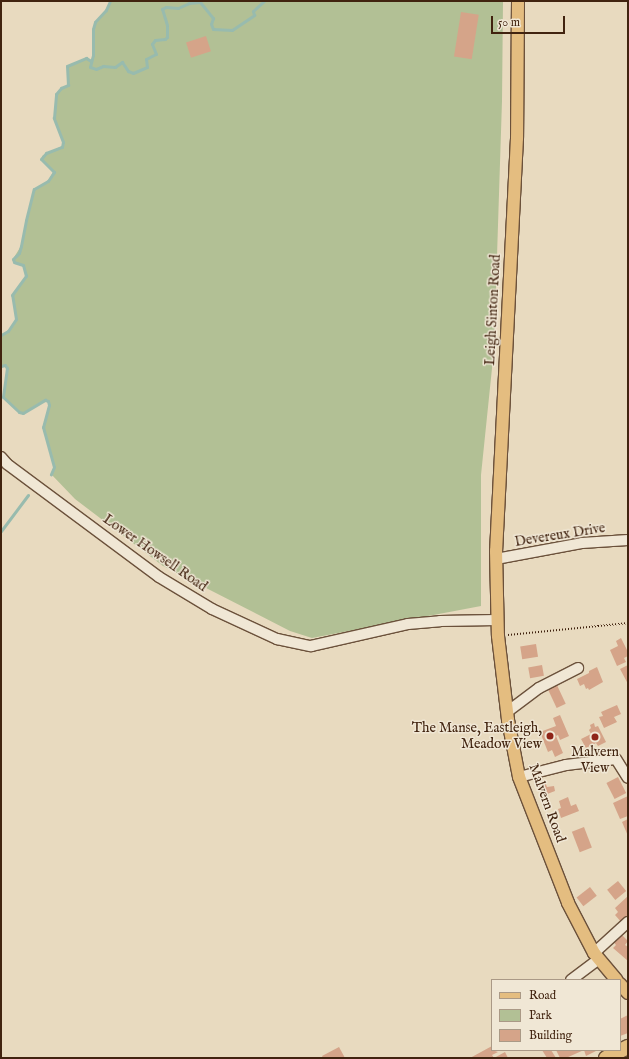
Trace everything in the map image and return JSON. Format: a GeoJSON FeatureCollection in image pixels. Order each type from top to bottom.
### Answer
{"type":"FeatureCollection","features":[{"type":"Feature","properties":{"kind":"highway"},"geometry":{"type":"LineString","coordinates":[[606,1058],[620,1051]]}},
{"type":"Feature","properties":{"kind":"main road","name":"Leigh Sinton Road"},"geometry":{"type":"LineString","coordinates":[[497,620],[496,559],[517,138],[518,1]]}},
{"type":"Feature","properties":{"kind":"main road","name":"Malvern Road"},"geometry":{"type":"LineString","coordinates":[[497,620],[507,712],[520,777],[568,903],[597,956],[616,979]]}},
{"type":"Feature","properties":{"kind":"main road"},"geometry":{"type":"LineString","coordinates":[[621,985],[628,993]]}},
{"type":"Feature","properties":{"kind":"street","name":"Lower Howsell Road"},"geometry":{"type":"LineString","coordinates":[[1,457],[7,464],[159,577],[212,609],[277,639],[311,646],[408,624],[440,621],[497,620]]}},
{"type":"Feature","properties":{"kind":"street","name":"Devereux Drive"},"geometry":{"type":"LineString","coordinates":[[496,559],[582,543],[628,540]]}},
{"type":"Feature","properties":{"kind":"street"},"geometry":{"type":"LineString","coordinates":[[507,712],[539,688],[578,668]]}},
{"type":"Feature","properties":{"kind":"street"},"geometry":{"type":"LineString","coordinates":[[520,777],[566,765],[616,759],[628,778]]}},
{"type":"Feature","properties":{"kind":"street"},"geometry":{"type":"LineString","coordinates":[[572,979],[597,956],[628,922]]}},
{"type":"Feature","properties":{"kind":"path"},"geometry":{"type":"LineString","coordinates":[[498,636],[628,623]]}},
{"type":"Feature","properties":{"kind":"green space"},"geometry":{"type":"Polygon","coordinates":[[[110,1],[503,2],[502,101],[494,349],[481,475],[481,606],[312,638],[290,631],[163,566],[75,499],[51,474],[54,466],[43,427],[49,405],[48,401],[45,400],[23,413],[19,412],[3,397],[7,368],[5,365],[1,366],[1,335],[8,331],[16,319],[12,295],[26,276],[23,265],[14,262],[13,259],[21,246],[34,189],[48,181],[53,172],[42,161],[42,156],[62,146],[63,142],[54,118],[56,94],[61,88],[68,85],[67,66],[86,58],[91,60],[93,55],[93,29],[95,22],[106,10],[110,1]]]}},
{"type":"Feature","properties":{"kind":"building"},"geometry":{"type":"Polygon","coordinates":[[[461,12],[479,15],[472,59],[454,56],[461,12]]]}},
{"type":"Feature","properties":{"kind":"building"},"geometry":{"type":"Polygon","coordinates":[[[206,36],[211,51],[191,58],[186,42],[206,36]]]}},
{"type":"Feature","properties":{"kind":"building"},"geometry":{"type":"Polygon","coordinates":[[[621,638],[628,652],[628,656],[624,658],[626,662],[617,666],[610,650],[618,646],[616,641],[621,638]]]}},
{"type":"Feature","properties":{"kind":"building"},"geometry":{"type":"Polygon","coordinates":[[[536,644],[538,657],[522,659],[520,647],[536,644]]]}},
{"type":"Feature","properties":{"kind":"building"},"geometry":{"type":"Polygon","coordinates":[[[542,665],[544,676],[530,678],[528,667],[542,665]]]}},
{"type":"Feature","properties":{"kind":"building"},"geometry":{"type":"Polygon","coordinates":[[[628,665],[628,684],[620,669],[628,665]]]}},
{"type":"Feature","properties":{"kind":"building"},"geometry":{"type":"Polygon","coordinates":[[[597,667],[603,682],[589,690],[588,688],[586,689],[584,684],[580,686],[577,679],[597,667]]]}},
{"type":"Feature","properties":{"kind":"building"},"geometry":{"type":"Polygon","coordinates":[[[556,683],[566,704],[557,708],[547,687],[556,683]]]}},
{"type":"Feature","properties":{"kind":"building"},"geometry":{"type":"Polygon","coordinates":[[[617,705],[621,714],[614,717],[617,722],[604,728],[599,717],[603,716],[601,712],[617,705]]]}},
{"type":"Feature","properties":{"kind":"building","name":"The Manse, Eastleigh, Meadow View"},"geometry":{"type":"Polygon","coordinates":[[[560,715],[569,736],[560,740],[558,735],[556,736],[563,753],[555,757],[552,750],[548,752],[540,732],[556,726],[553,718],[560,715]]]}},
{"type":"Feature","properties":{"kind":"building","name":"Malvern View"},"geometry":{"type":"Polygon","coordinates":[[[594,723],[595,727],[598,726],[606,742],[598,746],[596,743],[586,748],[581,739],[591,734],[589,730],[591,728],[590,725],[594,723]]]}},
{"type":"Feature","properties":{"kind":"building"},"geometry":{"type":"Polygon","coordinates":[[[618,777],[626,793],[615,799],[606,783],[618,777]]]}},
{"type":"Feature","properties":{"kind":"building"},"geometry":{"type":"Polygon","coordinates":[[[545,782],[547,787],[554,786],[555,791],[542,796],[540,787],[537,788],[536,784],[545,782]]]}},
{"type":"Feature","properties":{"kind":"building"},"geometry":{"type":"Polygon","coordinates":[[[628,796],[628,816],[620,819],[613,803],[628,796]]]}},
{"type":"Feature","properties":{"kind":"building"},"geometry":{"type":"Polygon","coordinates":[[[568,797],[571,806],[576,804],[579,811],[561,818],[558,809],[561,808],[559,801],[568,797]]]}},
{"type":"Feature","properties":{"kind":"building"},"geometry":{"type":"Polygon","coordinates":[[[628,819],[628,836],[622,822],[628,819]]]}},
{"type":"Feature","properties":{"kind":"building"},"geometry":{"type":"Polygon","coordinates":[[[584,827],[592,848],[580,852],[572,832],[584,827]]]}},
{"type":"Feature","properties":{"kind":"building"},"geometry":{"type":"Polygon","coordinates":[[[618,881],[626,891],[615,900],[607,890],[618,881]]]}},
{"type":"Feature","properties":{"kind":"building"},"geometry":{"type":"Polygon","coordinates":[[[590,887],[597,896],[583,906],[577,897],[590,887]]]}},
{"type":"Feature","properties":{"kind":"building"},"geometry":{"type":"Polygon","coordinates":[[[628,896],[628,918],[622,923],[615,915],[618,912],[615,908],[628,896]]]}},
{"type":"Feature","properties":{"kind":"building"},"geometry":{"type":"Polygon","coordinates":[[[619,932],[628,941],[625,945],[628,947],[628,961],[613,948],[616,945],[612,940],[619,932]]]}},
{"type":"Feature","properties":{"kind":"building"},"geometry":{"type":"Polygon","coordinates":[[[628,1015],[628,1033],[621,1036],[621,1018],[628,1015]]]}},
{"type":"Feature","properties":{"kind":"building"},"geometry":{"type":"Polygon","coordinates":[[[339,1047],[345,1058],[323,1058],[322,1056],[339,1047]]]}},
{"type":"Feature","properties":{"kind":"building"},"geometry":{"type":"Polygon","coordinates":[[[491,1047],[491,1051],[498,1052],[492,1055],[494,1058],[470,1058],[491,1047]]]}},
{"type":"Feature","properties":{"kind":"building"},"geometry":{"type":"Polygon","coordinates":[[[543,1051],[552,1051],[556,1058],[547,1058],[543,1051]]]}},
{"type":"Feature","properties":{"kind":"building"},"geometry":{"type":"Polygon","coordinates":[[[556,1051],[582,1051],[566,1058],[560,1058],[556,1051]]]}},
{"type":"Feature","properties":{"kind":"building"},"geometry":{"type":"Polygon","coordinates":[[[584,1051],[596,1051],[586,1056],[584,1051]]]}},
{"type":"Feature","properties":{"kind":"building"},"geometry":{"type":"Polygon","coordinates":[[[505,1052],[508,1058],[494,1058],[505,1052]]]}},
{"type":"Feature","properties":{"kind":"waterway"},"geometry":{"type":"LineString","coordinates":[[110,1],[106,10],[95,22],[93,29],[93,55],[90,67],[96,69],[103,66],[115,67],[122,62],[128,71],[133,73],[147,67],[146,59],[156,54],[152,44],[155,40],[165,39],[167,37],[167,25],[162,9],[166,7],[178,8],[189,3],[200,2],[213,18],[211,24],[213,29],[232,30],[254,15],[253,11],[264,1]]}},
{"type":"Feature","properties":{"kind":"waterway"},"geometry":{"type":"LineString","coordinates":[[1,335],[8,331],[16,319],[12,295],[26,276],[23,265],[14,262],[13,259],[19,253],[34,189],[48,181],[54,172],[41,159],[46,153],[62,147],[63,142],[54,118],[56,94],[61,88],[68,85],[67,66],[86,58],[91,61]]}},
{"type":"Feature","properties":{"kind":"waterway"},"geometry":{"type":"LineString","coordinates":[[1,366],[5,365],[7,368],[3,397],[19,412],[23,413],[45,400],[48,401],[49,405],[43,427],[54,467],[51,474]]}},
{"type":"Feature","properties":{"kind":"waterway"},"geometry":{"type":"LineString","coordinates":[[1,531],[28,495]]}},
{"type":"Feature","properties":{"kind":"place","name":"The Manse, Eastleigh, Meadow View"},"geometry":{"type":"Point","coordinates":[550,736]}},
{"type":"Feature","properties":{"kind":"place","name":"Malvern View"},"geometry":{"type":"Point","coordinates":[595,737]}}]}
